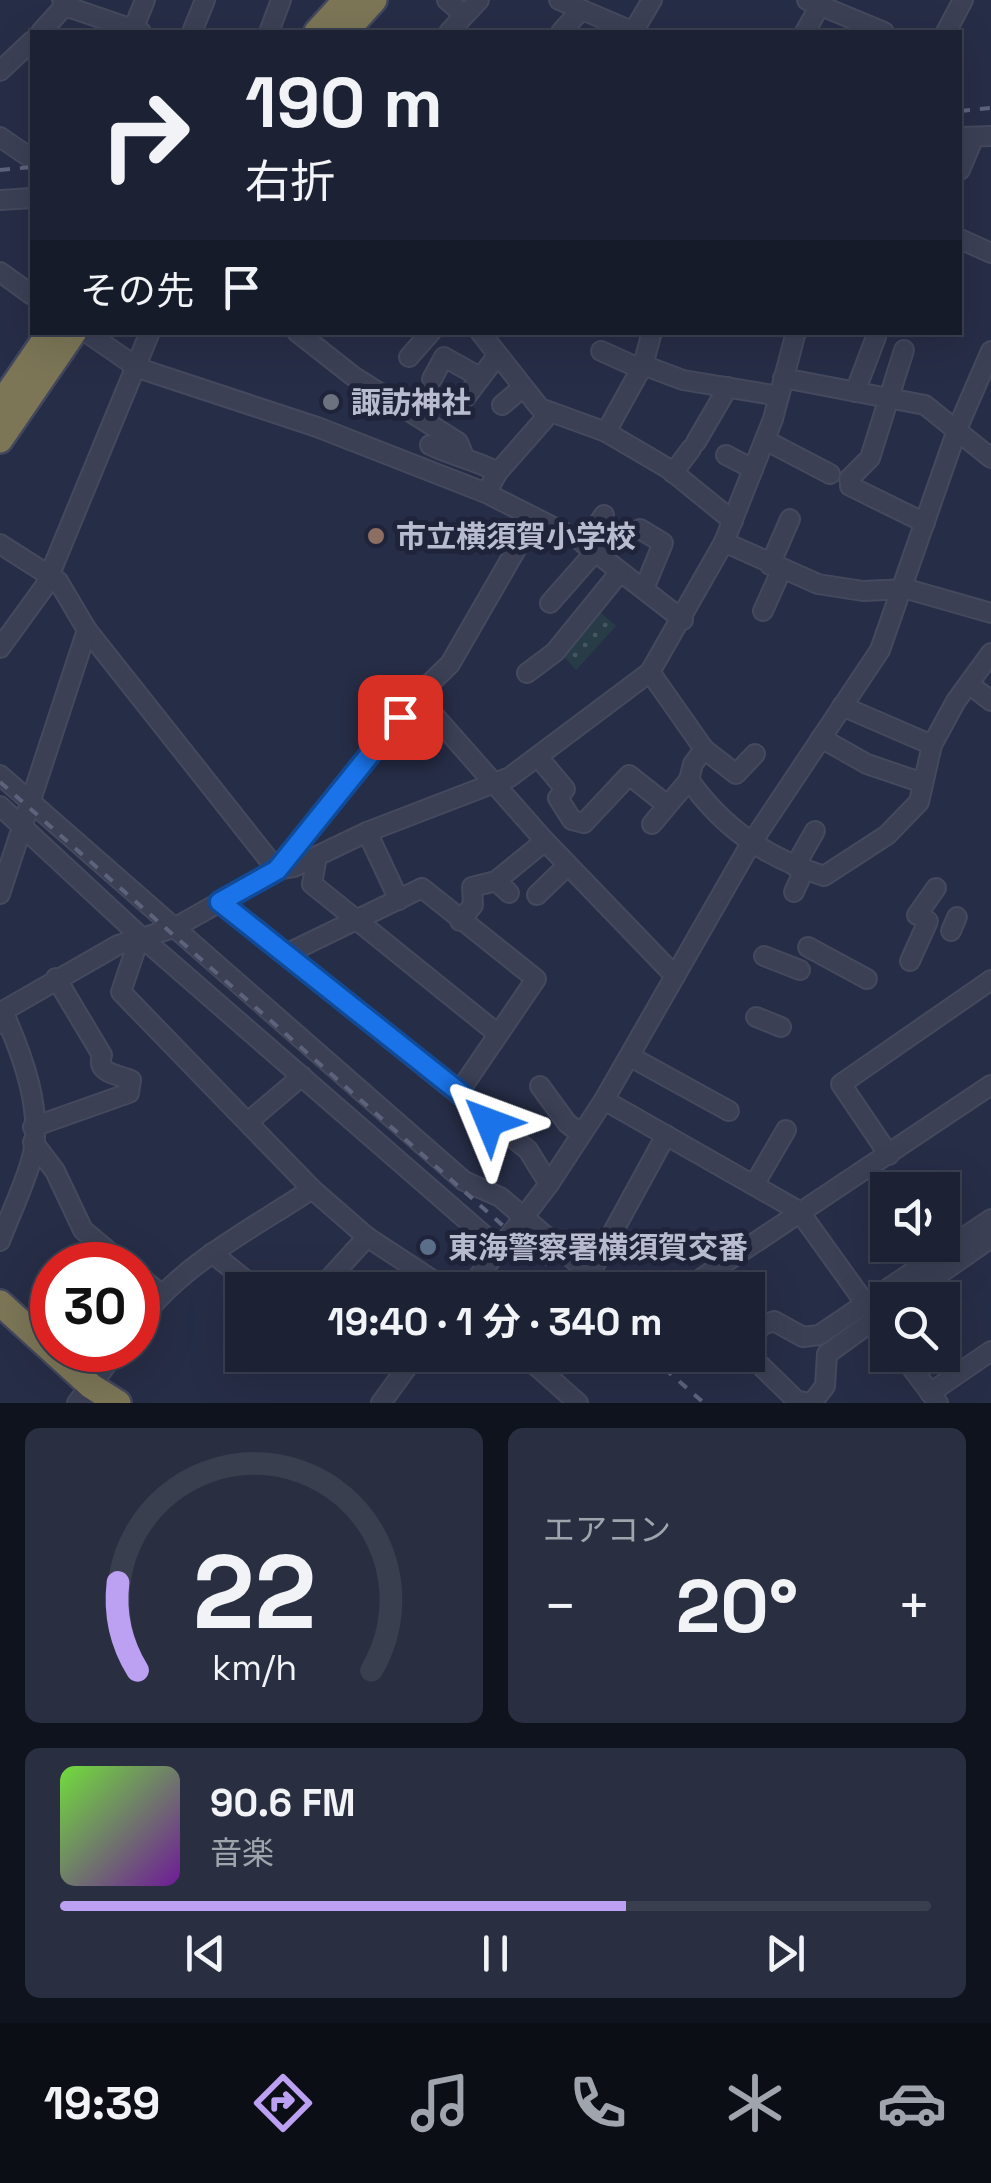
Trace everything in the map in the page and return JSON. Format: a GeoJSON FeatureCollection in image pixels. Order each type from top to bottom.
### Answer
{"type":"FeatureCollection","features":[{"type":"Feature","properties":{"kind":"highway"},"geometry":{"type":"LineString","coordinates":[[319,30],[346,0]]}},
{"type":"Feature","properties":{"kind":"highway"},"geometry":{"type":"LineString","coordinates":[[347,30],[374,0]]}},
{"type":"Feature","properties":{"kind":"highway"},"geometry":{"type":"LineString","coordinates":[[0,404],[48,335]]}},
{"type":"Feature","properties":{"kind":"highway"},"geometry":{"type":"LineString","coordinates":[[0,440],[72,335]]}},
{"type":"Feature","properties":{"kind":"highway"},"geometry":{"type":"LineString","coordinates":[[0,1302],[84,1394],[118,1403]]}},
{"type":"Feature","properties":{"kind":"street"},"geometry":{"type":"LineString","coordinates":[[137,30],[145,0]]}},
{"type":"Feature","properties":{"kind":"street"},"geometry":{"type":"LineString","coordinates":[[193,30],[205,0]]}},
{"type":"Feature","properties":{"kind":"street"},"geometry":{"type":"LineString","coordinates":[[270,30],[281,0]]}},
{"type":"Feature","properties":{"kind":"street"},"geometry":{"type":"LineString","coordinates":[[447,0],[464,15]]}},
{"type":"Feature","properties":{"kind":"street"},"geometry":{"type":"LineString","coordinates":[[451,30],[478,0]]}},
{"type":"Feature","properties":{"kind":"street"},"geometry":{"type":"LineString","coordinates":[[560,0],[629,30]]}},
{"type":"Feature","properties":{"kind":"street"},"geometry":{"type":"LineString","coordinates":[[635,30],[652,0]]}},
{"type":"Feature","properties":{"kind":"street"},"geometry":{"type":"LineString","coordinates":[[947,30],[962,0]]}},
{"type":"Feature","properties":{"kind":"street"},"geometry":{"type":"LineString","coordinates":[[44,30],[67,2],[131,30]]}},
{"type":"Feature","properties":{"kind":"street"},"geometry":{"type":"LineString","coordinates":[[807,30],[817,2],[880,30]]}},
{"type":"Feature","properties":{"kind":"street"},"geometry":{"type":"LineString","coordinates":[[563,30],[581,10]]}},
{"type":"Feature","properties":{"kind":"street"},"geometry":{"type":"LineString","coordinates":[[0,71],[30,43]]}},
{"type":"Feature","properties":{"kind":"street"},"geometry":{"type":"LineString","coordinates":[[962,165],[975,136]]}},
{"type":"Feature","properties":{"kind":"street"},"geometry":{"type":"LineString","coordinates":[[0,137],[30,158]]}},
{"type":"Feature","properties":{"kind":"street"},"geometry":{"type":"LineString","coordinates":[[0,200],[30,198]]}},
{"type":"Feature","properties":{"kind":"street"},"geometry":{"type":"LineString","coordinates":[[963,247],[991,253]]}},
{"type":"Feature","properties":{"kind":"street"},"geometry":{"type":"LineString","coordinates":[[0,272],[30,294]]}},
{"type":"Feature","properties":{"kind":"street"},"geometry":{"type":"LineString","coordinates":[[90,335],[138,368],[317,427],[486,493],[590,548],[683,620]]}},
{"type":"Feature","properties":{"kind":"street"},"geometry":{"type":"LineString","coordinates":[[0,648],[51,574],[149,335]]}},
{"type":"Feature","properties":{"kind":"street"},"geometry":{"type":"LineString","coordinates":[[301,335],[353,376],[458,442],[463,454]]}},
{"type":"Feature","properties":{"kind":"street"},"geometry":{"type":"LineString","coordinates":[[409,358],[428,335]]}},
{"type":"Feature","properties":{"kind":"street"},"geometry":{"type":"LineString","coordinates":[[482,335],[522,388],[549,414],[606,432],[673,473],[733,521]]}},
{"type":"Feature","properties":{"kind":"street"},"geometry":{"type":"LineString","coordinates":[[606,432],[642,367],[651,335]]}},
{"type":"Feature","properties":{"kind":"street"},"geometry":{"type":"LineString","coordinates":[[0,1241],[32,1158],[33,1135],[23,1055],[1,1014],[56,978],[140,936],[174,928],[277,870],[496,783],[538,757],[650,672],[724,542],[765,440],[795,335]]}},
{"type":"Feature","properties":{"kind":"street"},"geometry":{"type":"LineString","coordinates":[[855,392],[876,337]]}},
{"type":"Feature","properties":{"kind":"street"},"geometry":{"type":"LineString","coordinates":[[904,350],[870,458],[849,482],[925,523]]}},
{"type":"Feature","properties":{"kind":"street"},"geometry":{"type":"LineString","coordinates":[[600,351],[684,380],[728,388],[855,392],[925,405],[958,427],[991,458]]}},
{"type":"Feature","properties":{"kind":"street"},"geometry":{"type":"LineString","coordinates":[[482,1272],[549,1184],[604,1100],[750,845],[880,650],[958,427],[991,351]]}},
{"type":"Feature","properties":{"kind":"street"},"geometry":{"type":"LineString","coordinates":[[465,398],[478,376],[498,356]]}},
{"type":"Feature","properties":{"kind":"street"},"geometry":{"type":"LineString","coordinates":[[432,379],[444,357],[478,376]]}},
{"type":"Feature","properties":{"kind":"street"},"geometry":{"type":"LineString","coordinates":[[502,405],[522,388]]}},
{"type":"Feature","properties":{"kind":"street"},"geometry":{"type":"LineString","coordinates":[[673,473],[728,388]]}},
{"type":"Feature","properties":{"kind":"street"},"geometry":{"type":"LineString","coordinates":[[486,493],[498,472],[549,414]]}},
{"type":"Feature","properties":{"kind":"street"},"geometry":{"type":"LineString","coordinates":[[765,440],[830,474]]}},
{"type":"Feature","properties":{"kind":"street"},"geometry":{"type":"LineString","coordinates":[[430,445],[447,454],[463,454],[498,472]]}},
{"type":"Feature","properties":{"kind":"street"},"geometry":{"type":"LineString","coordinates":[[726,455],[754,469]]}},
{"type":"Feature","properties":{"kind":"street"},"geometry":{"type":"LineString","coordinates":[[550,602],[590,548],[604,514]]}},
{"type":"Feature","properties":{"kind":"street"},"geometry":{"type":"LineString","coordinates":[[763,612],[790,519]]}},
{"type":"Feature","properties":{"kind":"street"},"geometry":{"type":"LineString","coordinates":[[277,870],[417,696],[450,664],[533,520]]}},
{"type":"Feature","properties":{"kind":"street"},"geometry":{"type":"LineString","coordinates":[[640,529],[663,544],[644,590]]}},
{"type":"Feature","properties":{"kind":"street"},"geometry":{"type":"LineString","coordinates":[[724,542],[775,568],[832,588],[902,591],[991,613]]}},
{"type":"Feature","properties":{"kind":"street"},"geometry":{"type":"LineString","coordinates":[[0,544],[51,574],[87,630],[277,870]]}},
{"type":"Feature","properties":{"kind":"street"},"geometry":{"type":"LineString","coordinates":[[528,673],[555,652],[620,572]]}},
{"type":"Feature","properties":{"kind":"street"},"geometry":{"type":"LineString","coordinates":[[0,894],[87,630]]}},
{"type":"Feature","properties":{"kind":"street"},"geometry":{"type":"LineString","coordinates":[[689,780],[750,845],[824,876],[887,834],[919,802],[932,745],[991,652]]}},
{"type":"Feature","properties":{"kind":"street"},"geometry":{"type":"LineString","coordinates":[[650,672],[704,749],[736,774],[755,754]]}},
{"type":"Feature","properties":{"kind":"street"},"geometry":{"type":"LineString","coordinates":[[969,684],[991,701]]}},
{"type":"Feature","properties":{"kind":"street"},"geometry":{"type":"LineString","coordinates":[[417,696],[545,841],[674,976]]}},
{"type":"Feature","properties":{"kind":"street"},"geometry":{"type":"LineString","coordinates":[[842,706],[932,745]]}},
{"type":"Feature","properties":{"kind":"street"},"geometry":{"type":"LineString","coordinates":[[821,738],[867,764],[924,782]]}},
{"type":"Feature","properties":{"kind":"street"},"geometry":{"type":"LineString","coordinates":[[652,824],[689,780],[693,764],[704,749]]}},
{"type":"Feature","properties":{"kind":"street"},"geometry":{"type":"LineString","coordinates":[[538,757],[566,789],[558,798],[572,820],[584,824],[628,776],[667,805]]}},
{"type":"Feature","properties":{"kind":"street"},"geometry":{"type":"LineString","coordinates":[[0,775],[464,1181],[500,1198],[588,1272]]}},
{"type":"Feature","properties":{"kind":"street"},"geometry":{"type":"LineString","coordinates":[[0,806],[140,936],[500,1249]]}},
{"type":"Feature","properties":{"kind":"street"},"geometry":{"type":"LineString","coordinates":[[794,892],[799,868],[815,831]]}},
{"type":"Feature","properties":{"kind":"street"},"geometry":{"type":"LineString","coordinates":[[367,832],[399,900]]}},
{"type":"Feature","properties":{"kind":"street"},"geometry":{"type":"LineString","coordinates":[[460,921],[474,905],[472,887],[502,887],[545,841]]}},
{"type":"Feature","properties":{"kind":"street"},"geometry":{"type":"LineString","coordinates":[[317,856],[312,884],[498,1034]]}},
{"type":"Feature","properties":{"kind":"street"},"geometry":{"type":"LineString","coordinates":[[537,894],[568,865]]}},
{"type":"Feature","properties":{"kind":"street"},"geometry":{"type":"LineString","coordinates":[[286,954],[422,888],[536,978],[459,1092]]}},
{"type":"Feature","properties":{"kind":"street"},"geometry":{"type":"LineString","coordinates":[[910,961],[922,918],[936,888]]}},
{"type":"Feature","properties":{"kind":"street"},"geometry":{"type":"LineString","coordinates":[[220,902],[528,1150],[549,1184]]}},
{"type":"Feature","properties":{"kind":"street"},"geometry":{"type":"LineString","coordinates":[[140,936],[120,992],[312,1189],[366,1237],[420,1272]]}},
{"type":"Feature","properties":{"kind":"street"},"geometry":{"type":"LineString","coordinates":[[808,947],[867,979]]}},
{"type":"Feature","properties":{"kind":"street"},"geometry":{"type":"LineString","coordinates":[[764,956],[800,970]]}},
{"type":"Feature","properties":{"kind":"street"},"geometry":{"type":"LineString","coordinates":[[33,1135],[129,1093],[131,1080],[110,1076],[102,1066],[102,1056],[56,978]]}},
{"type":"Feature","properties":{"kind":"street"},"geometry":{"type":"LineString","coordinates":[[889,1155],[841,1084],[989,986]]}},
{"type":"Feature","properties":{"kind":"street"},"geometry":{"type":"LineString","coordinates":[[756,1017],[781,1026]]}},
{"type":"Feature","properties":{"kind":"street"},"geometry":{"type":"LineString","coordinates":[[631,1057],[730,1110]]}},
{"type":"Feature","properties":{"kind":"street"},"geometry":{"type":"LineString","coordinates":[[248,1122],[302,1076]]}},
{"type":"Feature","properties":{"kind":"street"},"geometry":{"type":"LineString","coordinates":[[710,1272],[991,1085]]}},
{"type":"Feature","properties":{"kind":"street"},"geometry":{"type":"LineString","coordinates":[[540,1086],[567,1124],[581,1134]]}},
{"type":"Feature","properties":{"kind":"street"},"geometry":{"type":"LineString","coordinates":[[604,1100],[799,1211],[870,1303]]}},
{"type":"Feature","properties":{"kind":"street"},"geometry":{"type":"LineString","coordinates":[[754,1185],[786,1130]]}},
{"type":"Feature","properties":{"kind":"street"},"geometry":{"type":"LineString","coordinates":[[33,1135],[56,1171],[82,1230],[97,1242]]}},
{"type":"Feature","properties":{"kind":"street"},"geometry":{"type":"LineString","coordinates":[[591,1272],[666,1135]]}},
{"type":"Feature","properties":{"kind":"street"},"geometry":{"type":"LineString","coordinates":[[160,1297],[212,1253],[312,1189]]}},
{"type":"Feature","properties":{"kind":"street"},"geometry":{"type":"LineString","coordinates":[[912,1282],[991,1219]]}},
{"type":"Feature","properties":{"kind":"street"},"geometry":{"type":"LineString","coordinates":[[336,1272],[366,1237]]}},
{"type":"Feature","properties":{"kind":"street"},"geometry":{"type":"LineString","coordinates":[[928,1282],[991,1238]]}},
{"type":"Feature","properties":{"kind":"street"},"geometry":{"type":"LineString","coordinates":[[212,1253],[236,1272]]}},
{"type":"Feature","properties":{"kind":"street"},"geometry":{"type":"LineString","coordinates":[[870,1314],[820,1335],[802,1337],[774,1321],[760,1326],[752,1343],[753,1358],[797,1401],[812,1403],[826,1386],[827,1354],[870,1316]]}},
{"type":"Feature","properties":{"kind":"street"},"geometry":{"type":"LineString","coordinates":[[915,1372],[934,1398],[991,1351]]}},
{"type":"Feature","properties":{"kind":"street"},"geometry":{"type":"LineString","coordinates":[[84,1394],[101,1372]]}},
{"type":"Feature","properties":{"kind":"street"},"geometry":{"type":"LineString","coordinates":[[381,1403],[404,1372]]}},
{"type":"Feature","properties":{"kind":"street"},"geometry":{"type":"LineString","coordinates":[[542,1372],[573,1401]]}},
{"type":"Feature","properties":{"kind":"shaded area"},"geometry":{"type":"Polygon","coordinates":[[[594,607],[616,626],[576,670],[557,649],[594,607]]]}},
{"type":"Feature","properties":{"kind":"railway"},"geometry":{"type":"LineString","coordinates":[[962,111],[991,108]]}},
{"type":"Feature","properties":{"kind":"railway"},"geometry":{"type":"LineString","coordinates":[[0,170],[30,167]]}},
{"type":"Feature","properties":{"kind":"railway"},"geometry":{"type":"LineString","coordinates":[[0,782],[556,1272]]}},
{"type":"Feature","properties":{"kind":"railway"},"geometry":{"type":"LineString","coordinates":[[668,1372],[704,1403]]}},
{"type":"Feature","properties":{"kind":"place","name":"諏訪神社"},"geometry":{"type":"Point","coordinates":[331,402]}},
{"type":"Feature","properties":{"kind":"place","name":"市立横須賀小学校"},"geometry":{"type":"Point","coordinates":[376,536]}},
{"type":"Feature","properties":{"kind":"place","name":"東海警察署横須賀交番"},"geometry":{"type":"Point","coordinates":[428,1247]}},
{"type":"Feature","properties":{"kind":"route"},"geometry":{"type":"LineString","coordinates":[[400,717],[286,854],[277,870],[220,902],[459,1092],[489,1122]]}}]}
